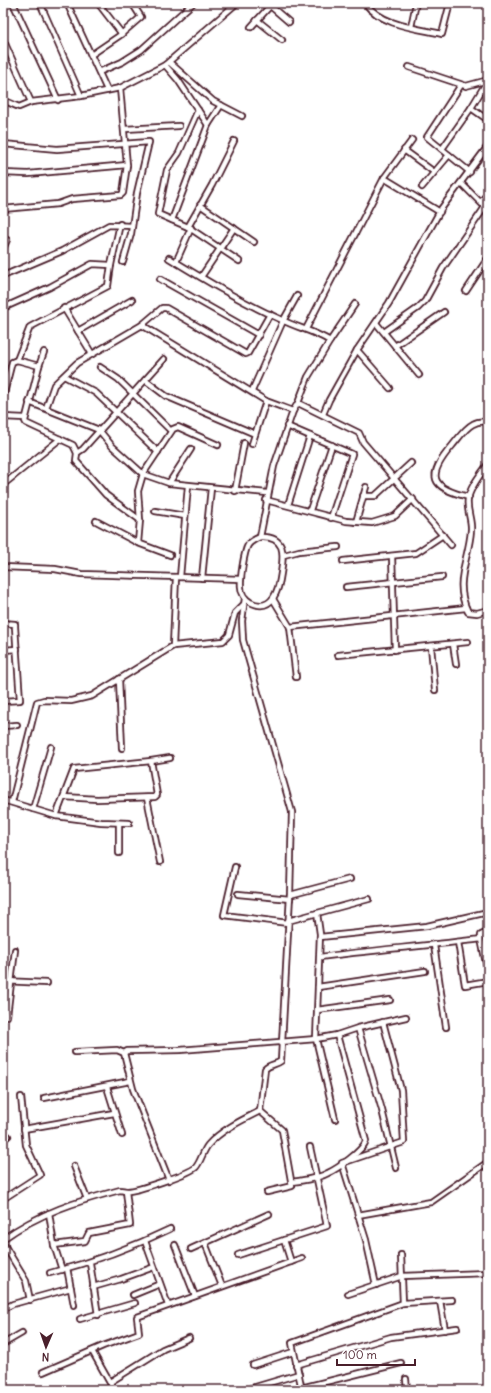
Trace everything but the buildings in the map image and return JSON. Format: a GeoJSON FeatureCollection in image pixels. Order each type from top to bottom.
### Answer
{"type":"FeatureCollection","features":[{"type":"Feature","properties":{"kind":"street"},"geometry":{"type":"LineString","coordinates":[[13,3],[58,100]]}},
{"type":"Feature","properties":{"kind":"street"},"geometry":{"type":"LineString","coordinates":[[40,3],[81,96]]}},
{"type":"Feature","properties":{"kind":"street"},"geometry":{"type":"LineString","coordinates":[[67,3],[108,90]]}},
{"type":"Feature","properties":{"kind":"street"},"geometry":{"type":"LineString","coordinates":[[98,3],[122,34]]}},
{"type":"Feature","properties":{"kind":"street"},"geometry":{"type":"LineString","coordinates":[[91,55],[122,34],[140,17],[132,3]]}},
{"type":"Feature","properties":{"kind":"street"},"geometry":{"type":"LineString","coordinates":[[99,72],[122,62],[141,50],[193,3]]}},
{"type":"Feature","properties":{"kind":"street"},"geometry":{"type":"LineString","coordinates":[[3,100],[19,107],[31,102],[58,100],[120,88],[167,64],[237,3]]}},
{"type":"Feature","properties":{"kind":"street"},"geometry":{"type":"LineString","coordinates":[[365,3],[370,10],[383,19],[442,34],[450,3]]}},
{"type":"Feature","properties":{"kind":"street"},"geometry":{"type":"LineString","coordinates":[[411,27],[416,3]]}},
{"type":"Feature","properties":{"kind":"street"},"geometry":{"type":"LineString","coordinates":[[251,27],[268,4],[289,22]]}},
{"type":"Feature","properties":{"kind":"street"},"geometry":{"type":"LineString","coordinates":[[257,20],[282,40]]}},
{"type":"Feature","properties":{"kind":"street"},"geometry":{"type":"LineString","coordinates":[[3,39],[31,102]]}},
{"type":"Feature","properties":{"kind":"street"},"geometry":{"type":"LineString","coordinates":[[167,64],[213,101],[242,116]]}},
{"type":"Feature","properties":{"kind":"street"},"geometry":{"type":"LineString","coordinates":[[167,64],[208,126]]}},
{"type":"Feature","properties":{"kind":"street"},"geometry":{"type":"LineString","coordinates":[[409,67],[461,85],[471,86],[488,80]]}},
{"type":"Feature","properties":{"kind":"street"},"geometry":{"type":"LineString","coordinates":[[442,149],[471,108],[488,80]]}},
{"type":"Feature","properties":{"kind":"street"},"geometry":{"type":"LineString","coordinates":[[461,85],[427,137],[470,172]]}},
{"type":"Feature","properties":{"kind":"street"},"geometry":{"type":"LineString","coordinates":[[3,209],[58,204],[72,199],[120,195],[123,193],[127,165],[125,129],[120,88]]}},
{"type":"Feature","properties":{"kind":"street"},"geometry":{"type":"LineString","coordinates":[[172,220],[208,126],[221,105]]}},
{"type":"Feature","properties":{"kind":"street"},"geometry":{"type":"LineString","coordinates":[[471,108],[488,120]]}},
{"type":"Feature","properties":{"kind":"street"},"geometry":{"type":"LineString","coordinates":[[198,110],[179,153],[167,170],[158,214],[189,228],[239,261]]}},
{"type":"Feature","properties":{"kind":"street"},"geometry":{"type":"LineString","coordinates":[[125,129],[179,126]]}},
{"type":"Feature","properties":{"kind":"street"},"geometry":{"type":"LineString","coordinates":[[306,329],[384,178],[412,140]]}},
{"type":"Feature","properties":{"kind":"street"},"geometry":{"type":"LineString","coordinates":[[176,262],[189,228],[200,205],[234,141]]}},
{"type":"Feature","properties":{"kind":"street"},"geometry":{"type":"LineString","coordinates":[[3,144],[57,149],[126,143],[150,143],[137,193],[132,226],[123,262]]}},
{"type":"Feature","properties":{"kind":"street"},"geometry":{"type":"LineString","coordinates":[[323,414],[329,400],[357,350],[389,303],[440,212],[488,146]]}},
{"type":"Feature","properties":{"kind":"street"},"geometry":{"type":"LineString","coordinates":[[404,150],[434,172]]}},
{"type":"Feature","properties":{"kind":"street"},"geometry":{"type":"LineString","coordinates":[[422,187],[449,155]]}},
{"type":"Feature","properties":{"kind":"street"},"geometry":{"type":"LineString","coordinates":[[3,173],[28,174],[127,165]]}},
{"type":"Feature","properties":{"kind":"street"},"geometry":{"type":"LineString","coordinates":[[384,178],[440,212]]}},
{"type":"Feature","properties":{"kind":"street"},"geometry":{"type":"LineString","coordinates":[[384,332],[418,308],[425,301],[443,268],[486,208],[461,183]]}},
{"type":"Feature","properties":{"kind":"street"},"geometry":{"type":"LineString","coordinates":[[480,202],[488,193]]}},
{"type":"Feature","properties":{"kind":"street"},"geometry":{"type":"LineString","coordinates":[[200,205],[254,242]]}},
{"type":"Feature","properties":{"kind":"street"},"geometry":{"type":"LineString","coordinates":[[3,276],[62,251],[109,225],[120,224],[132,226]]}},
{"type":"Feature","properties":{"kind":"street"},"geometry":{"type":"LineString","coordinates":[[17,360],[28,330],[64,308],[108,286],[120,224]]}},
{"type":"Feature","properties":{"kind":"street"},"geometry":{"type":"LineString","coordinates":[[201,277],[234,228]]}},
{"type":"Feature","properties":{"kind":"street"},"geometry":{"type":"LineString","coordinates":[[3,249],[7,240]]}},
{"type":"Feature","properties":{"kind":"street"},"geometry":{"type":"LineString","coordinates":[[169,258],[283,321],[316,332],[330,341]]}},
{"type":"Feature","properties":{"kind":"street"},"geometry":{"type":"LineString","coordinates":[[466,292],[488,258]]}},
{"type":"Feature","properties":{"kind":"street"},"geometry":{"type":"LineString","coordinates":[[3,308],[50,287],[92,264],[111,265]]}},
{"type":"Feature","properties":{"kind":"street"},"geometry":{"type":"LineString","coordinates":[[160,279],[259,335]]}},
{"type":"Feature","properties":{"kind":"street"},"geometry":{"type":"LineString","coordinates":[[252,391],[283,321],[297,296]]}},
{"type":"Feature","properties":{"kind":"street"},"geometry":{"type":"LineString","coordinates":[[78,331],[132,300]]}},
{"type":"Feature","properties":{"kind":"street"},"geometry":{"type":"LineString","coordinates":[[260,537],[266,500],[274,466],[293,411],[298,403],[308,377],[355,304]]}},
{"type":"Feature","properties":{"kind":"street"},"geometry":{"type":"LineString","coordinates":[[64,308],[92,354]]}},
{"type":"Feature","properties":{"kind":"street"},"geometry":{"type":"LineString","coordinates":[[46,408],[52,389],[77,363],[142,325],[162,308],[166,308],[246,354],[259,335],[270,314]]}},
{"type":"Feature","properties":{"kind":"street"},"geometry":{"type":"LineString","coordinates":[[395,346],[444,312]]}},
{"type":"Feature","properties":{"kind":"street"},"geometry":{"type":"LineString","coordinates":[[376,323],[419,375]]}},
{"type":"Feature","properties":{"kind":"street"},"geometry":{"type":"LineString","coordinates":[[142,325],[252,391],[266,401],[293,411]]}},
{"type":"Feature","properties":{"kind":"street"},"geometry":{"type":"LineString","coordinates":[[357,350],[390,388]]}},
{"type":"Feature","properties":{"kind":"street"},"geometry":{"type":"LineString","coordinates":[[44,352],[25,421],[28,425],[73,445],[77,453],[76,461],[106,495],[140,520]]}},
{"type":"Feature","properties":{"kind":"street"},"geometry":{"type":"LineString","coordinates":[[77,453],[83,449],[164,359]]}},
{"type":"Feature","properties":{"kind":"street"},"geometry":{"type":"LineString","coordinates":[[3,397],[12,362],[17,360],[39,366]]}},
{"type":"Feature","properties":{"kind":"street"},"geometry":{"type":"LineString","coordinates":[[100,367],[133,394],[171,431]]}},
{"type":"Feature","properties":{"kind":"street"},"geometry":{"type":"LineString","coordinates":[[3,374],[6,384]]}},
{"type":"Feature","properties":{"kind":"street"},"geometry":{"type":"LineString","coordinates":[[64,376],[96,393],[158,452]]}},
{"type":"Feature","properties":{"kind":"street"},"geometry":{"type":"LineString","coordinates":[[145,380],[166,396],[255,434]]}},
{"type":"Feature","properties":{"kind":"street"},"geometry":{"type":"LineString","coordinates":[[252,444],[266,401]]}},
{"type":"Feature","properties":{"kind":"street"},"geometry":{"type":"LineString","coordinates":[[29,402],[99,430],[112,446],[143,474],[169,483],[188,486],[268,493]]}},
{"type":"Feature","properties":{"kind":"street"},"geometry":{"type":"LineString","coordinates":[[298,403],[359,433],[363,442],[451,545]]}},
{"type":"Feature","properties":{"kind":"street"},"geometry":{"type":"LineString","coordinates":[[3,417],[25,418]]}},
{"type":"Feature","properties":{"kind":"street"},"geometry":{"type":"LineString","coordinates":[[469,497],[450,492],[439,485],[435,479],[436,470],[441,460],[470,426],[483,421],[488,422]]}},
{"type":"Feature","properties":{"kind":"street"},"geometry":{"type":"LineString","coordinates":[[287,426],[352,454],[353,456],[331,518]]}},
{"type":"Feature","properties":{"kind":"street"},"geometry":{"type":"LineString","coordinates":[[138,543],[140,520],[138,491],[143,474],[171,431],[175,427],[178,427],[218,445]]}},
{"type":"Feature","properties":{"kind":"street"},"geometry":{"type":"LineString","coordinates":[[288,505],[310,436]]}},
{"type":"Feature","properties":{"kind":"street"},"geometry":{"type":"LineString","coordinates":[[3,498],[4,484],[60,439]]}},
{"type":"Feature","properties":{"kind":"street"},"geometry":{"type":"LineString","coordinates":[[235,490],[244,443]]}},
{"type":"Feature","properties":{"kind":"street"},"geometry":{"type":"LineString","coordinates":[[310,510],[332,445]]}},
{"type":"Feature","properties":{"kind":"street"},"geometry":{"type":"LineString","coordinates":[[169,483],[191,449]]}},
{"type":"Feature","properties":{"kind":"street"},"geometry":{"type":"LineString","coordinates":[[363,496],[375,496],[412,463]]}},
{"type":"Feature","properties":{"kind":"street"},"geometry":{"type":"LineString","coordinates":[[488,464],[470,491],[468,512],[471,529],[460,582],[468,612],[473,613],[488,610]]}},
{"type":"Feature","properties":{"kind":"street"},"geometry":{"type":"LineString","coordinates":[[173,646],[178,577],[188,486]]}},
{"type":"Feature","properties":{"kind":"street"},"geometry":{"type":"LineString","coordinates":[[356,522],[366,487]]}},
{"type":"Feature","properties":{"kind":"street"},"geometry":{"type":"LineString","coordinates":[[202,578],[211,488]]}},
{"type":"Feature","properties":{"kind":"street"},"geometry":{"type":"LineString","coordinates":[[266,500],[310,510],[331,518],[372,523],[391,517],[413,499]]}},
{"type":"Feature","properties":{"kind":"street"},"geometry":{"type":"LineString","coordinates":[[155,511],[185,516]]}},
{"type":"Feature","properties":{"kind":"street"},"geometry":{"type":"LineString","coordinates":[[96,521],[138,543],[170,555]]}},
{"type":"Feature","properties":{"kind":"street"},"geometry":{"type":"LineString","coordinates":[[343,561],[416,553],[443,535]]}},
{"type":"Feature","properties":{"kind":"street"},"geometry":{"type":"LineString","coordinates":[[260,537],[274,539],[282,548],[284,555],[278,591],[273,599],[264,604],[257,604],[245,598],[240,586],[246,550],[249,544],[260,537]]}},
{"type":"Feature","properties":{"kind":"street"},"geometry":{"type":"LineString","coordinates":[[284,555],[299,551],[338,547]]}},
{"type":"Feature","properties":{"kind":"street"},"geometry":{"type":"LineString","coordinates":[[392,556],[394,650]]}},
{"type":"Feature","properties":{"kind":"street"},"geometry":{"type":"LineString","coordinates":[[3,567],[55,569],[81,574],[241,579]]}},
{"type":"Feature","properties":{"kind":"street"},"geometry":{"type":"LineString","coordinates":[[346,587],[392,581],[442,577]]}},
{"type":"Feature","properties":{"kind":"street"},"geometry":{"type":"LineString","coordinates":[[245,598],[243,604],[243,640],[290,802],[290,897],[281,1061],[278,1064],[268,1066],[265,1069],[260,1111]]}},
{"type":"Feature","properties":{"kind":"street"},"geometry":{"type":"LineString","coordinates":[[273,599],[290,627],[296,678]]}},
{"type":"Feature","properties":{"kind":"street"},"geometry":{"type":"LineString","coordinates":[[12,802],[37,702],[44,700],[70,701],[92,696],[173,646],[223,641],[229,635],[235,613],[243,604]]}},
{"type":"Feature","properties":{"kind":"street"},"geometry":{"type":"LineString","coordinates":[[290,627],[466,608]]}},
{"type":"Feature","properties":{"kind":"street"},"geometry":{"type":"LineString","coordinates":[[3,623],[15,624],[20,700],[3,702]]}},
{"type":"Feature","properties":{"kind":"street"},"geometry":{"type":"LineString","coordinates":[[338,655],[468,642]]}},
{"type":"Feature","properties":{"kind":"street"},"geometry":{"type":"LineString","coordinates":[[453,644],[456,664]]}},
{"type":"Feature","properties":{"kind":"street"},"geometry":{"type":"LineString","coordinates":[[431,646],[435,690]]}},
{"type":"Feature","properties":{"kind":"street"},"geometry":{"type":"LineString","coordinates":[[3,650],[17,649]]}},
{"type":"Feature","properties":{"kind":"street"},"geometry":{"type":"LineString","coordinates":[[119,679],[122,748]]}},
{"type":"Feature","properties":{"kind":"street"},"geometry":{"type":"LineString","coordinates":[[3,726],[17,725]]}},
{"type":"Feature","properties":{"kind":"street"},"geometry":{"type":"LineString","coordinates":[[34,809],[52,747]]}},
{"type":"Feature","properties":{"kind":"street"},"geometry":{"type":"LineString","coordinates":[[56,816],[74,769],[170,758]]}},
{"type":"Feature","properties":{"kind":"street"},"geometry":{"type":"LineString","coordinates":[[64,796],[156,797],[157,794],[151,761]]}},
{"type":"Feature","properties":{"kind":"street"},"geometry":{"type":"LineString","coordinates":[[147,798],[160,862]]}},
{"type":"Feature","properties":{"kind":"street"},"geometry":{"type":"LineString","coordinates":[[3,800],[56,816],[129,823]]}},
{"type":"Feature","properties":{"kind":"street"},"geometry":{"type":"LineString","coordinates":[[119,823],[119,853]]}},
{"type":"Feature","properties":{"kind":"street"},"geometry":{"type":"LineString","coordinates":[[235,867],[224,915],[288,922],[369,900]]}},
{"type":"Feature","properties":{"kind":"street"},"geometry":{"type":"LineString","coordinates":[[238,894],[290,897],[350,879]]}},
{"type":"Feature","properties":{"kind":"street"},"geometry":{"type":"LineString","coordinates":[[320,936],[426,926],[488,912]]}},
{"type":"Feature","properties":{"kind":"street"},"geometry":{"type":"LineString","coordinates":[[317,913],[320,936],[320,957],[316,1039],[335,1118]]}},
{"type":"Feature","properties":{"kind":"street"},"geometry":{"type":"LineString","coordinates":[[320,957],[371,950],[458,942],[481,938],[481,935],[488,932]]}},
{"type":"Feature","properties":{"kind":"street"},"geometry":{"type":"LineString","coordinates":[[481,938],[488,972]]}},
{"type":"Feature","properties":{"kind":"street"},"geometry":{"type":"LineString","coordinates":[[458,942],[465,985],[488,981]]}},
{"type":"Feature","properties":{"kind":"street"},"geometry":{"type":"LineString","coordinates":[[434,945],[446,1027]]}},
{"type":"Feature","properties":{"kind":"street"},"geometry":{"type":"LineString","coordinates":[[7,1016],[16,950]]}},
{"type":"Feature","properties":{"kind":"street"},"geometry":{"type":"LineString","coordinates":[[318,987],[425,971]]}},
{"type":"Feature","properties":{"kind":"street"},"geometry":{"type":"LineString","coordinates":[[3,981],[47,983]]}},
{"type":"Feature","properties":{"kind":"street"},"geometry":{"type":"LineString","coordinates":[[317,1010],[390,1000]]}},
{"type":"Feature","properties":{"kind":"street"},"geometry":{"type":"LineString","coordinates":[[124,1053],[127,1050],[180,1050],[316,1039],[406,1017]]}},
{"type":"Feature","properties":{"kind":"street"},"geometry":{"type":"LineString","coordinates":[[342,1163],[404,1142],[401,1090],[383,1022]]}},
{"type":"Feature","properties":{"kind":"street"},"geometry":{"type":"LineString","coordinates":[[358,1028],[382,1110],[396,1168]]}},
{"type":"Feature","properties":{"kind":"street"},"geometry":{"type":"LineString","coordinates":[[292,1182],[317,1178],[329,1173],[358,1151],[366,1141],[337,1035]]}},
{"type":"Feature","properties":{"kind":"street"},"geometry":{"type":"LineString","coordinates":[[75,1052],[117,1050],[124,1053]]}},
{"type":"Feature","properties":{"kind":"street"},"geometry":{"type":"LineString","coordinates":[[124,1053],[130,1081],[169,1180]]}},
{"type":"Feature","properties":{"kind":"street"},"geometry":{"type":"LineString","coordinates":[[44,1098],[107,1087],[130,1081]]}},
{"type":"Feature","properties":{"kind":"street"},"geometry":{"type":"LineString","coordinates":[[107,1087],[122,1135]]}},
{"type":"Feature","properties":{"kind":"street"},"geometry":{"type":"LineString","coordinates":[[3,1199],[40,1175],[26,1145],[21,1098]]}},
{"type":"Feature","properties":{"kind":"street"},"geometry":{"type":"LineString","coordinates":[[3,1239],[19,1228],[70,1203],[120,1190],[126,1191],[169,1180],[196,1168],[207,1146],[214,1139],[238,1122],[260,1111]]}},
{"type":"Feature","properties":{"kind":"street"},"geometry":{"type":"LineString","coordinates":[[260,1111],[282,1130],[292,1182],[291,1187],[267,1192]]}},
{"type":"Feature","properties":{"kind":"street"},"geometry":{"type":"LineString","coordinates":[[24,1129],[114,1113]]}},
{"type":"Feature","properties":{"kind":"street"},"geometry":{"type":"LineString","coordinates":[[3,1140],[8,1136]]}},
{"type":"Feature","properties":{"kind":"street"},"geometry":{"type":"LineString","coordinates":[[238,1255],[327,1226],[310,1147]]}},
{"type":"Feature","properties":{"kind":"street"},"geometry":{"type":"LineString","coordinates":[[358,1215],[431,1202],[488,1162]]}},
{"type":"Feature","properties":{"kind":"street"},"geometry":{"type":"LineString","coordinates":[[342,1163],[366,1240],[376,1285]]}},
{"type":"Feature","properties":{"kind":"street"},"geometry":{"type":"LineString","coordinates":[[74,1166],[87,1199]]}},
{"type":"Feature","properties":{"kind":"street"},"geometry":{"type":"LineString","coordinates":[[54,1245],[85,1241],[89,1233],[130,1225],[126,1191]]}},
{"type":"Feature","properties":{"kind":"street"},"geometry":{"type":"LineString","coordinates":[[49,1213],[54,1245],[62,1270]]}},
{"type":"Feature","properties":{"kind":"street"},"geometry":{"type":"LineString","coordinates":[[191,1249],[269,1214]]}},
{"type":"Feature","properties":{"kind":"street"},"geometry":{"type":"LineString","coordinates":[[50,1273],[90,1262],[170,1229]]}},
{"type":"Feature","properties":{"kind":"street"},"geometry":{"type":"LineString","coordinates":[[284,1240],[291,1262]]}},
{"type":"Feature","properties":{"kind":"street"},"geometry":{"type":"LineString","coordinates":[[144,1241],[168,1305]]}},
{"type":"Feature","properties":{"kind":"street"},"geometry":{"type":"LineString","coordinates":[[3,1243],[26,1281],[30,1300]]}},
{"type":"Feature","properties":{"kind":"street"},"geometry":{"type":"LineString","coordinates":[[205,1243],[222,1286]]}},
{"type":"Feature","properties":{"kind":"street"},"geometry":{"type":"LineString","coordinates":[[175,1245],[195,1296]]}},
{"type":"Feature","properties":{"kind":"street"},"geometry":{"type":"LineString","coordinates":[[400,1255],[403,1303]]}},
{"type":"Feature","properties":{"kind":"street"},"geometry":{"type":"LineString","coordinates":[[43,1372],[139,1333],[137,1317],[302,1258]]}},
{"type":"Feature","properties":{"kind":"street"},"geometry":{"type":"LineString","coordinates":[[90,1262],[98,1315]]}},
{"type":"Feature","properties":{"kind":"street"},"geometry":{"type":"LineString","coordinates":[[94,1287],[154,1267]]}},
{"type":"Feature","properties":{"kind":"street"},"geometry":{"type":"LineString","coordinates":[[68,1268],[74,1305]]}},
{"type":"Feature","properties":{"kind":"street"},"geometry":{"type":"LineString","coordinates":[[348,1294],[402,1276],[488,1273]]}},
{"type":"Feature","properties":{"kind":"street"},"geometry":{"type":"LineString","coordinates":[[133,1295],[160,1284]]}},
{"type":"Feature","properties":{"kind":"street"},"geometry":{"type":"LineString","coordinates":[[3,1302],[5,1307],[71,1288]]}},
{"type":"Feature","properties":{"kind":"street"},"geometry":{"type":"LineString","coordinates":[[401,1363],[301,1389],[291,1344],[403,1303],[452,1300]]}},
{"type":"Feature","properties":{"kind":"street"},"geometry":{"type":"LineString","coordinates":[[440,1301],[445,1330]]}},
{"type":"Feature","properties":{"kind":"street"},"geometry":{"type":"LineString","coordinates":[[80,1319],[135,1303]]}},
{"type":"Feature","properties":{"kind":"street"},"geometry":{"type":"LineString","coordinates":[[296,1365],[391,1337],[457,1328]]}},
{"type":"Feature","properties":{"kind":"street"},"geometry":{"type":"LineString","coordinates":[[3,1344],[22,1333]]}},
{"type":"Feature","properties":{"kind":"street"},"geometry":{"type":"LineString","coordinates":[[110,1382],[163,1349],[189,1338]]}},
{"type":"Feature","properties":{"kind":"street"},"geometry":{"type":"LineString","coordinates":[[92,1351],[114,1390]]}},
{"type":"Feature","properties":{"kind":"street"},"geometry":{"type":"LineString","coordinates":[[253,1365],[293,1352]]}},
{"type":"Feature","properties":{"kind":"street"},"geometry":{"type":"LineString","coordinates":[[245,1390],[298,1374]]}},
{"type":"Feature","properties":{"kind":"street"},"geometry":{"type":"LineString","coordinates":[[406,1378],[407,1390]]}}]}
